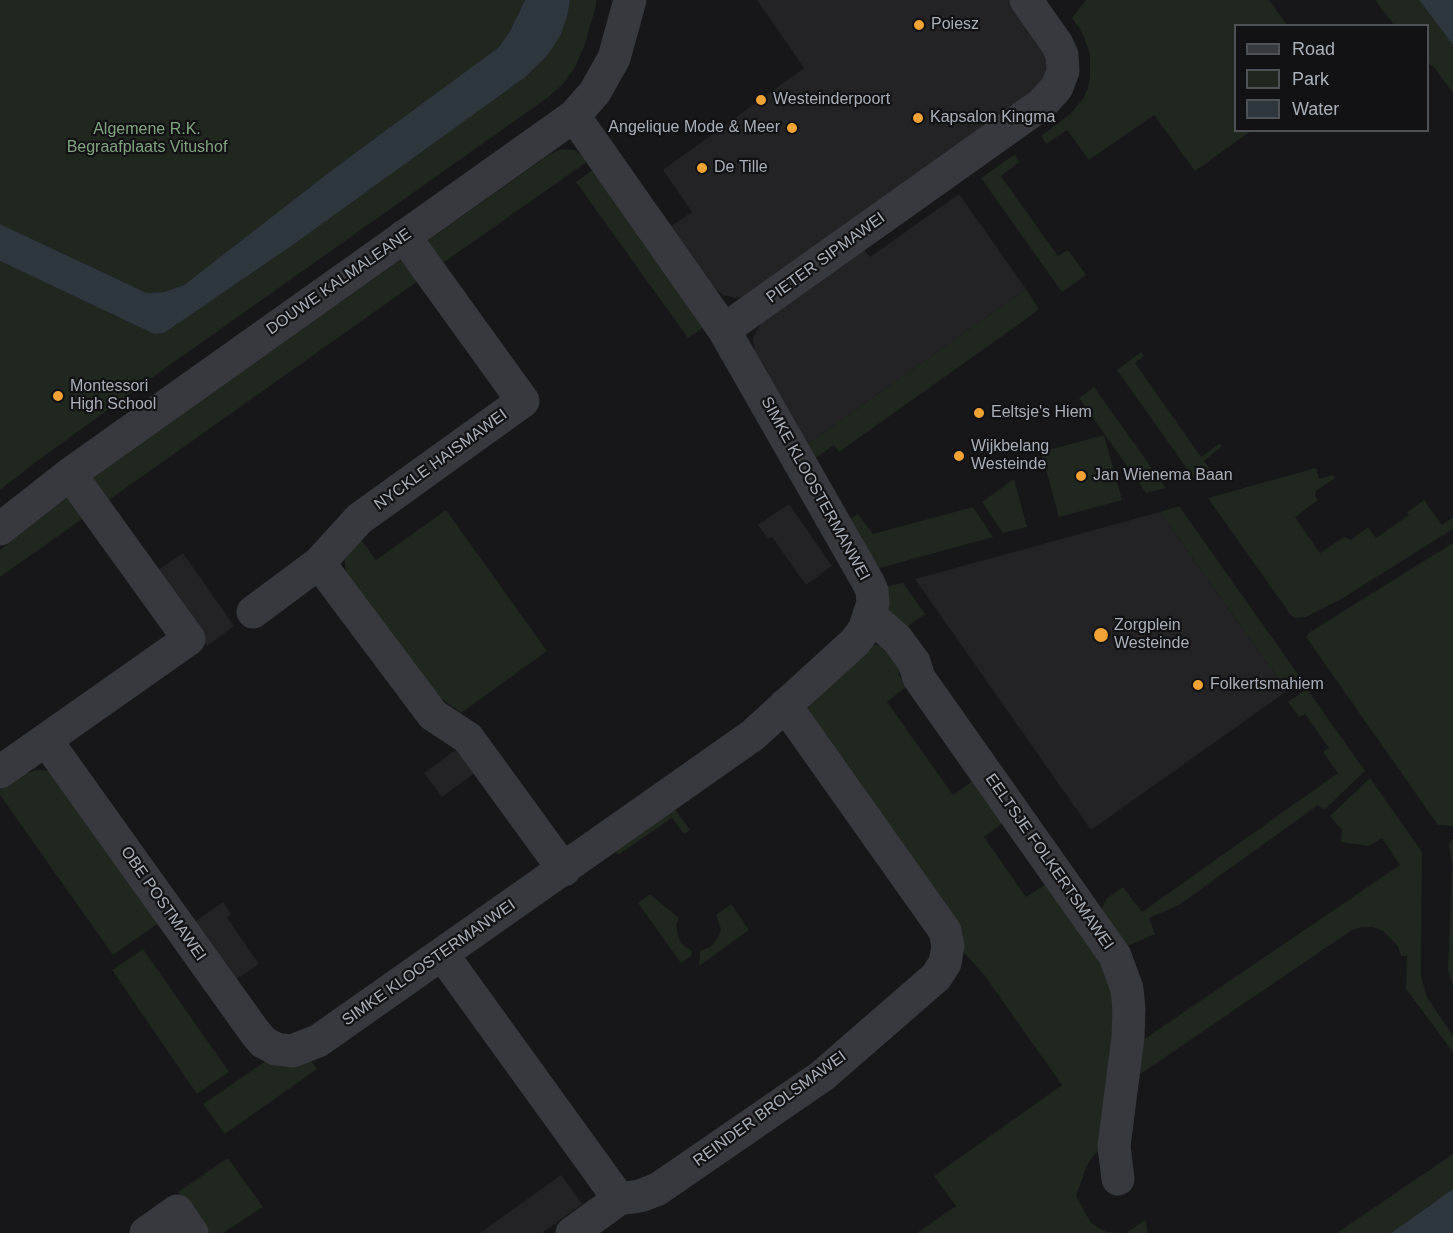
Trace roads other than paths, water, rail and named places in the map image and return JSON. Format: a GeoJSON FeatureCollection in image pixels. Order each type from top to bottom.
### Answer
{"type":"FeatureCollection","features":[{"type":"Feature","properties":{"kind":"street","name":"DOUWE KALMALEANE"},"geometry":{"type":"LineString","coordinates":[[0,529],[70,474],[574,116],[595,92],[614,58],[630,0]]}},
{"type":"Feature","properties":{"kind":"street","name":"PIETER SIPMAWEI"},"geometry":{"type":"LineString","coordinates":[[724,330],[1042,104],[1057,87],[1063,71],[1062,56],[1058,44],[1026,0]]}},
{"type":"Feature","properties":{"kind":"street"},"geometry":{"type":"LineString","coordinates":[[574,116],[724,330]]}},
{"type":"Feature","properties":{"kind":"street","name":"NYCKLE HAISMAWEI"},"geometry":{"type":"LineString","coordinates":[[253,612],[319,563],[358,519],[523,401],[404,236]]}},
{"type":"Feature","properties":{"kind":"street","name":"SIMKE KLOOSTERMANWEI"},"geometry":{"type":"LineString","coordinates":[[292,1051],[318,1041],[753,735],[855,642],[864,630],[873,603],[872,591],[868,582],[724,330]]}},
{"type":"Feature","properties":{"kind":"street"},"geometry":{"type":"LineString","coordinates":[[0,772],[189,639],[70,474]]}},
{"type":"Feature","properties":{"kind":"street"},"geometry":{"type":"LineString","coordinates":[[319,563],[434,715],[468,738],[564,870]]}},
{"type":"Feature","properties":{"kind":"street","name":"EELTSJE FOLKERTSMAWEI"},"geometry":{"type":"LineString","coordinates":[[870,615],[897,639],[914,662],[919,678],[1116,956],[1127,989],[1129,1009],[1128,1037],[1114,1146],[1118,1179]]}},
{"type":"Feature","properties":{"kind":"street","name":"REINDER BROLSMAWEI"},"geometry":{"type":"LineString","coordinates":[[572,1233],[619,1199],[640,1196],[658,1189],[822,1076],[936,977],[945,963],[948,946],[945,931],[785,705]]}},
{"type":"Feature","properties":{"kind":"street","name":"OBE POSTMAWEI"},"geometry":{"type":"LineString","coordinates":[[46,740],[254,1031],[263,1042],[276,1049],[292,1051]]}},
{"type":"Feature","properties":{"kind":"street"},"geometry":{"type":"LineString","coordinates":[[442,954],[619,1199]]}},
{"type":"Feature","properties":{"kind":"street"},"geometry":{"type":"LineString","coordinates":[[146,1233],[184,1222]]}},
{"type":"Feature","properties":{"kind":"water"},"geometry":{"type":"Polygon","coordinates":[[[525,0],[570,0],[561,34],[545,58],[524,78],[290,247],[164,333],[154,334],[0,261],[0,224],[147,293],[164,292],[184,285],[336,167],[499,47],[510,31],[525,0]]]}},
{"type":"Feature","properties":{"kind":"water"},"geometry":{"type":"Polygon","coordinates":[[[1419,0],[1453,0],[1453,45],[1419,0]]]}},
{"type":"Feature","properties":{"kind":"water"},"geometry":{"type":"Polygon","coordinates":[[[1453,1189],[1453,1233],[1391,1233],[1453,1189]]]}},
{"type":"Feature","properties":{"kind":"place","name":"Poiesz"},"geometry":{"type":"Point","coordinates":[919,25]}},
{"type":"Feature","properties":{"kind":"place","name":"Westeinderpoort"},"geometry":{"type":"Point","coordinates":[761,100]}},
{"type":"Feature","properties":{"kind":"place","name":"Kapsalon Kingma"},"geometry":{"type":"Point","coordinates":[918,118]}},
{"type":"Feature","properties":{"kind":"place","name":"Angelique Mode & Meer"},"geometry":{"type":"Point","coordinates":[792,128]}},
{"type":"Feature","properties":{"kind":"place","name":"De Tille"},"geometry":{"type":"Point","coordinates":[702,168]}},
{"type":"Feature","properties":{"kind":"place","name":"Montessori High School"},"geometry":{"type":"Point","coordinates":[58,396]}},
{"type":"Feature","properties":{"kind":"place","name":"Eeltsje's Hiem"},"geometry":{"type":"Point","coordinates":[979,413]}},
{"type":"Feature","properties":{"kind":"place","name":"Wijkbelang Westeinde"},"geometry":{"type":"Point","coordinates":[959,456]}},
{"type":"Feature","properties":{"kind":"place","name":"Jan Wienema Baan"},"geometry":{"type":"Point","coordinates":[1081,476]}},
{"type":"Feature","properties":{"kind":"place","name":"Zorgplein Westeinde"},"geometry":{"type":"Point","coordinates":[1101,635]}},
{"type":"Feature","properties":{"kind":"place","name":"Folkertsmahiem"},"geometry":{"type":"Point","coordinates":[1198,685]}},
{"type":"Feature","properties":{"kind":"park label","name":"Algemene R.K. Begraafplaats Vitushof"},"geometry":{"type":"Point","coordinates":[147,139]}}]}
